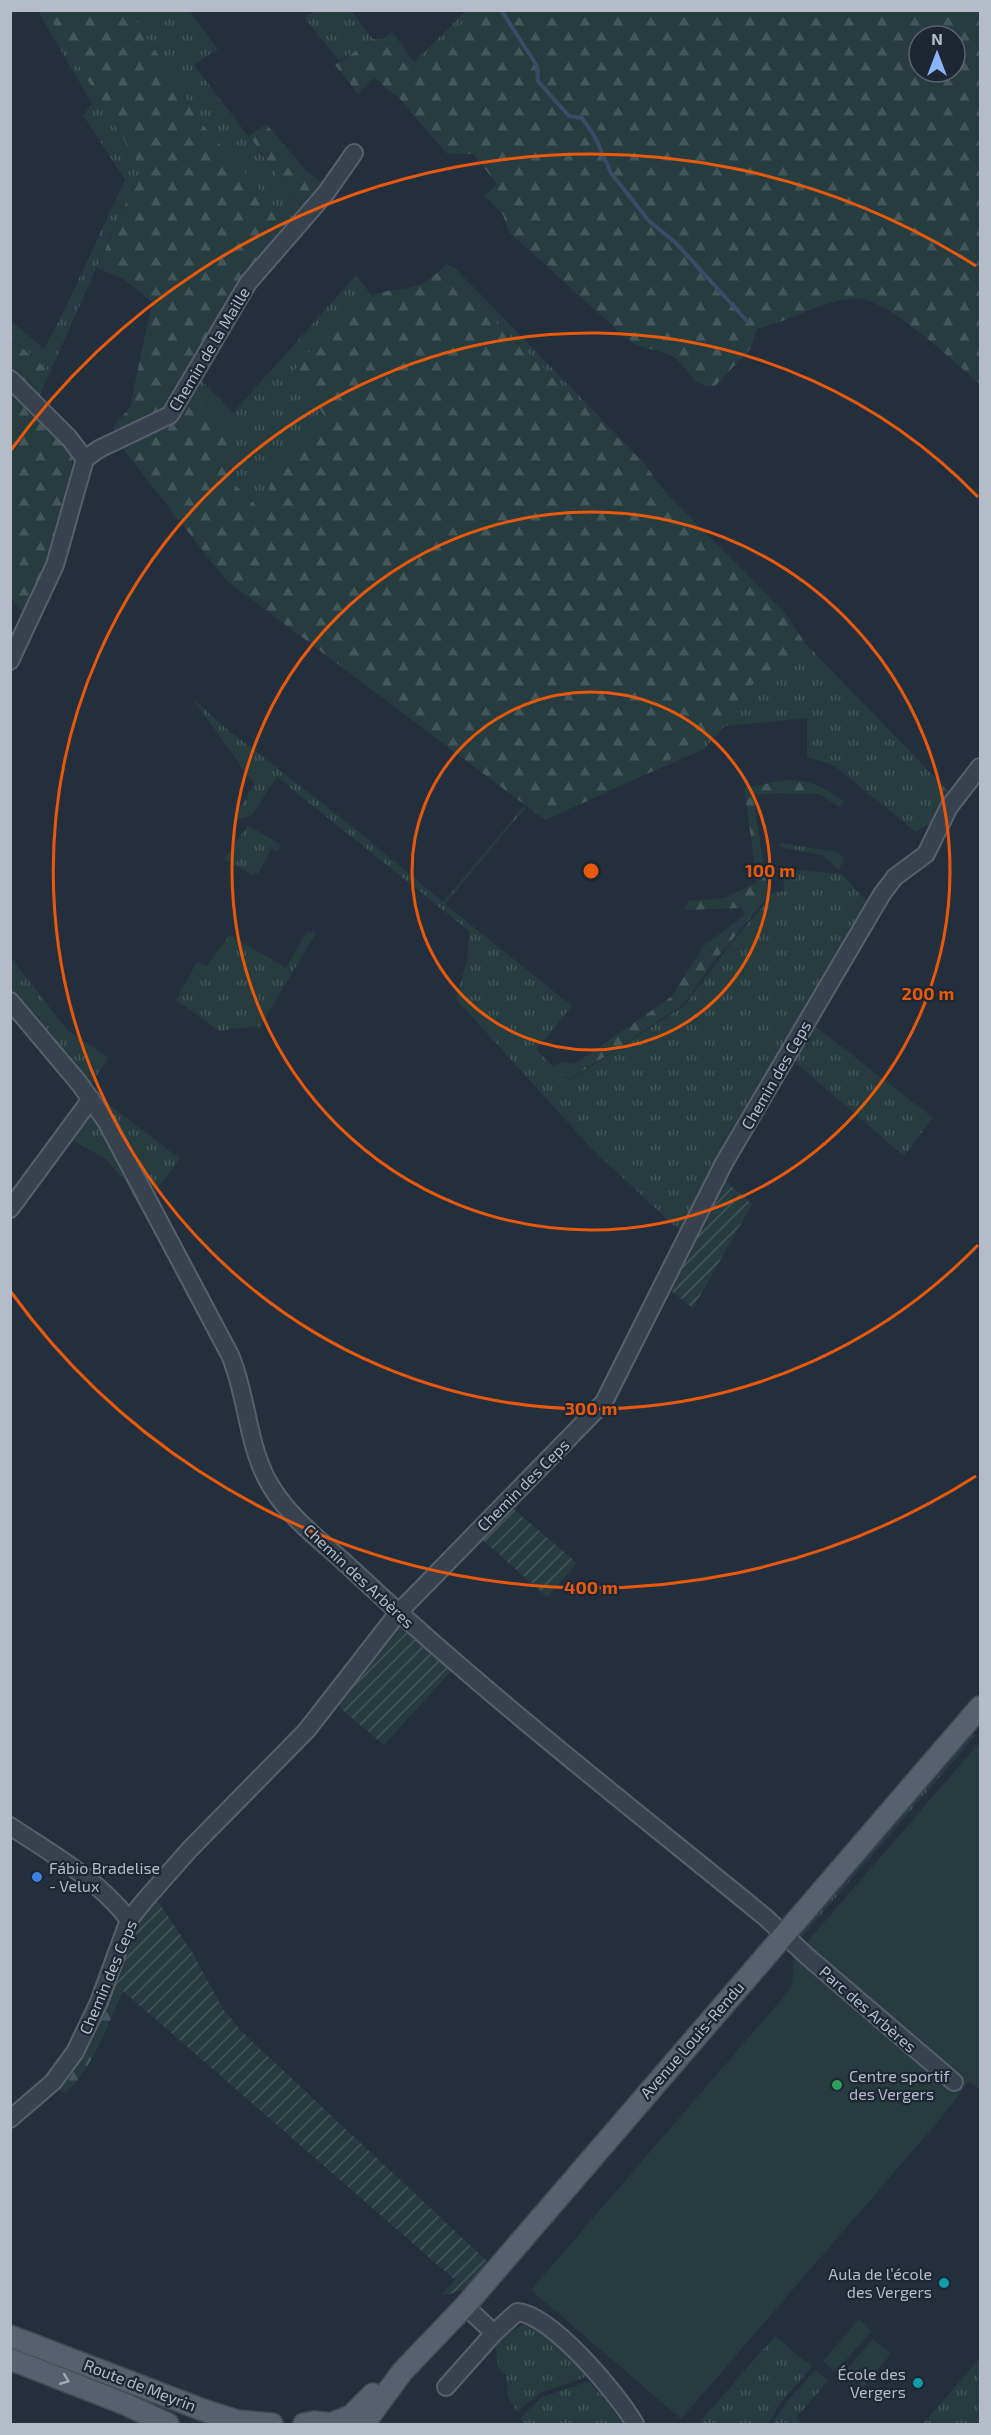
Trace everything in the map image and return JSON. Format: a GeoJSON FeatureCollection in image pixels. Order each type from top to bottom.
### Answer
{"type":"FeatureCollection","features":[{"type":"Feature","properties":{"kind":"main road","name":"Avenue Louis-Rendu"},"geometry":{"type":"LineString","coordinates":[[364,2424],[402,2372],[465,2306],[981,1707]]}},
{"type":"Feature","properties":{"kind":"main road","name":"Route de Meyrin"},"geometry":{"type":"LineString","coordinates":[[10,2336],[203,2410],[237,2421],[272,2424]]}},
{"type":"Feature","properties":{"kind":"main road","name":"Route de Meyrin"},"geometry":{"type":"LineString","coordinates":[[10,2359],[125,2404],[168,2424]]}},
{"type":"Feature","properties":{"kind":"main road","name":"Avenue Louis-Rendu"},"geometry":{"type":"LineString","coordinates":[[331,2424],[351,2416],[375,2392],[402,2372]]}},
{"type":"Feature","properties":{"kind":"main road"},"geometry":{"type":"LineString","coordinates":[[304,2424],[331,2424]]}},
{"type":"Feature","properties":{"kind":"street","name":"Chemin de la Maille"},"geometry":{"type":"LineString","coordinates":[[85,459],[99,449],[170,415],[248,283],[326,193],[354,153]]}},
{"type":"Feature","properties":{"kind":"street"},"geometry":{"type":"LineString","coordinates":[[10,379],[69,438],[85,459],[77,478],[55,565],[10,661]]}},
{"type":"Feature","properties":{"kind":"street","name":"Chemin des Ceps"},"geometry":{"type":"LineString","coordinates":[[10,2119],[53,2082],[75,2052],[99,2002],[129,1920],[190,1849],[307,1730],[398,1613],[604,1402],[724,1163],[882,894],[895,876],[926,854],[949,807],[981,767]]}},
{"type":"Feature","properties":{"kind":"street"},"geometry":{"type":"LineString","coordinates":[[10,1001],[91,1099],[10,1209]]}},
{"type":"Feature","properties":{"kind":"street","name":"Chemin des Arbères"},"geometry":{"type":"LineString","coordinates":[[91,1099],[106,1121],[230,1354],[244,1396],[259,1459],[270,1486],[286,1507],[398,1613],[784,1934]]}},
{"type":"Feature","properties":{"kind":"street"},"geometry":{"type":"LineString","coordinates":[[10,1826],[96,1885],[113,1899],[129,1920]]}},
{"type":"Feature","properties":{"kind":"street","name":"Parc des Arbères"},"geometry":{"type":"LineString","coordinates":[[784,1934],[954,2082]]}},
{"type":"Feature","properties":{"kind":"street"},"geometry":{"type":"LineString","coordinates":[[465,2306],[494,2333]]}},
{"type":"Feature","properties":{"kind":"street"},"geometry":{"type":"LineString","coordinates":[[446,2387],[494,2333],[517,2312],[529,2313],[584,2358],[635,2424]]}},
{"type":"Feature","properties":{"kind":"green space"},"geometry":{"type":"Polygon","coordinates":[[[38,11],[46,11],[141,168],[50,372],[11,338],[10,320],[44,349],[125,180],[83,115],[92,104],[38,11]]]}},
{"type":"Feature","properties":{"kind":"green space"},"geometry":{"type":"Polygon","coordinates":[[[46,11],[130,11],[203,125],[281,215],[285,233],[169,410],[117,437],[113,427],[130,407],[152,302],[122,278],[97,268],[141,168],[46,11]]]}},
{"type":"Feature","properties":{"kind":"green space"},"geometry":{"type":"Polygon","coordinates":[[[130,11],[189,11],[218,49],[194,65],[305,211],[285,233],[281,215],[203,125],[130,11]]]}},
{"type":"Feature","properties":{"kind":"green space"},"geometry":{"type":"Polygon","coordinates":[[[314,11],[351,11],[373,39],[339,61],[305,18],[314,11]]]}},
{"type":"Feature","properties":{"kind":"green space"},"geometry":{"type":"Polygon","coordinates":[[[466,11],[473,11],[417,78],[382,39],[392,32],[414,62],[466,11]]]}},
{"type":"Feature","properties":{"kind":"green space"},"geometry":{"type":"Polygon","coordinates":[[[473,11],[980,11],[980,384],[901,318],[867,300],[853,298],[829,303],[757,329],[750,349],[716,385],[704,385],[670,355],[640,346],[627,339],[509,232],[503,215],[485,196],[497,184],[473,154],[446,153],[399,98],[374,78],[358,94],[335,65],[373,39],[382,39],[417,77],[473,11]]]}},
{"type":"Feature","properties":{"kind":"green space"},"geometry":{"type":"Polygon","coordinates":[[[266,124],[306,170],[323,184],[305,211],[249,136],[266,124]]]}},
{"type":"Feature","properties":{"kind":"green space"},"geometry":{"type":"Polygon","coordinates":[[[447,264],[456,269],[643,462],[459,288],[438,272],[447,264]]]}},
{"type":"Feature","properties":{"kind":"green space"},"geometry":{"type":"Polygon","coordinates":[[[438,272],[459,288],[643,462],[665,492],[785,613],[805,643],[753,684],[731,711],[658,769],[545,820],[226,580],[119,444],[166,422],[199,378],[194,393],[230,426],[235,485],[258,507],[267,504],[272,465],[327,420],[294,371],[329,330],[359,304],[379,293],[420,284],[438,272]]]}},
{"type":"Feature","properties":{"kind":"green space"},"geometry":{"type":"Polygon","coordinates":[[[356,275],[372,296],[338,320],[294,371],[327,420],[272,465],[267,504],[259,507],[235,485],[230,426],[194,393],[199,378],[233,413],[356,275]]]}},
{"type":"Feature","properties":{"kind":"green space"},"geometry":{"type":"Polygon","coordinates":[[[10,338],[50,372],[37,400],[11,373],[10,338]]]}},
{"type":"Feature","properties":{"kind":"green space"},"geometry":{"type":"Polygon","coordinates":[[[10,387],[66,443],[73,460],[54,550],[27,616],[11,598],[10,387]]]}},
{"type":"Feature","properties":{"kind":"green space"},"geometry":{"type":"Polygon","coordinates":[[[805,643],[951,794],[930,823],[916,832],[833,765],[807,757],[807,718],[725,726],[704,749],[658,769],[731,711],[753,684],[805,643]]]}},
{"type":"Feature","properties":{"kind":"green space"},"geometry":{"type":"Polygon","coordinates":[[[192,698],[222,725],[358,831],[443,902],[524,806],[526,807],[445,904],[572,1006],[536,1050],[569,1081],[685,1005],[733,940],[768,901],[768,894],[784,891],[783,869],[842,874],[870,905],[683,1234],[591,1148],[456,999],[467,959],[469,931],[277,777],[252,815],[232,821],[254,784],[192,698]]]}},
{"type":"Feature","properties":{"kind":"green space"},"geometry":{"type":"Polygon","coordinates":[[[786,780],[817,785],[844,802],[839,807],[819,794],[753,795],[768,894],[765,900],[716,959],[684,1004],[569,1080],[553,1066],[563,1062],[575,1064],[671,997],[704,946],[745,915],[741,908],[685,910],[688,901],[725,898],[757,882],[744,788],[786,780]]]}},
{"type":"Feature","properties":{"kind":"green space"},"geometry":{"type":"Polygon","coordinates":[[[248,825],[281,845],[278,851],[271,849],[258,874],[255,872],[253,875],[224,859],[248,825]]]}},
{"type":"Feature","properties":{"kind":"green space"},"geometry":{"type":"Polygon","coordinates":[[[781,843],[836,852],[844,858],[839,870],[822,855],[780,847],[781,843]]]}},
{"type":"Feature","properties":{"kind":"green space"},"geometry":{"type":"Polygon","coordinates":[[[307,931],[316,933],[259,1028],[256,1026],[219,1031],[176,1000],[197,962],[207,966],[230,935],[286,968],[307,931]]]}},
{"type":"Feature","properties":{"kind":"green space"},"geometry":{"type":"Polygon","coordinates":[[[10,956],[67,1030],[109,1058],[91,1084],[11,991],[10,956]]]}},
{"type":"Feature","properties":{"kind":"green space"},"geometry":{"type":"Polygon","coordinates":[[[811,1023],[933,1118],[904,1156],[790,1058],[811,1023]]]}},
{"type":"Feature","properties":{"kind":"green space"},"geometry":{"type":"Polygon","coordinates":[[[99,1097],[180,1159],[153,1194],[99,1097]]]}},
{"type":"Feature","properties":{"kind":"green space"},"geometry":{"type":"Polygon","coordinates":[[[86,1113],[93,1113],[222,1347],[278,1512],[257,1478],[226,1368],[216,1346],[125,1181],[106,1159],[67,1137],[86,1113]]]}},
{"type":"Feature","properties":{"kind":"green space"},"geometry":{"type":"Polygon","coordinates":[[[721,1177],[752,1204],[693,1308],[667,1288],[721,1177]]]}},
{"type":"Feature","properties":{"kind":"green space"},"geometry":{"type":"Polygon","coordinates":[[[509,1505],[577,1563],[547,1597],[479,1537],[509,1505]]]}},
{"type":"Feature","properties":{"kind":"green space"},"geometry":{"type":"Polygon","coordinates":[[[399,1623],[454,1668],[384,1745],[340,1708],[338,1703],[399,1623]]]}},
{"type":"Feature","properties":{"kind":"green space"},"geometry":{"type":"Polygon","coordinates":[[[971,1733],[975,1736],[800,1939],[795,1935],[971,1733]]]}},
{"type":"Feature","properties":{"kind":"green space","name":"Centre sportif des Vergers"},"geometry":{"type":"Polygon","coordinates":[[[980,1742],[980,2090],[969,2081],[942,2117],[681,2419],[531,2290],[792,1987],[794,1957],[980,1742]]]}},
{"type":"Feature","properties":{"kind":"green space"},"geometry":{"type":"Polygon","coordinates":[[[157,1900],[192,1952],[223,2009],[241,2031],[489,2263],[464,2289],[441,2295],[455,2280],[123,1991],[111,1987],[131,1935],[157,1900]]]}},
{"type":"Feature","properties":{"kind":"green space"},"geometry":{"type":"Polygon","coordinates":[[[111,1987],[123,1991],[99,2045],[76,2082],[66,2092],[61,2092],[58,2087],[111,1987]]]}},
{"type":"Feature","properties":{"kind":"green space"},"geometry":{"type":"Polygon","coordinates":[[[859,2319],[872,2331],[835,2372],[823,2361],[859,2319]]]}},
{"type":"Feature","properties":{"kind":"green space"},"geometry":{"type":"Polygon","coordinates":[[[527,2321],[580,2360],[577,2363],[586,2377],[540,2393],[517,2412],[508,2397],[506,2375],[498,2367],[495,2343],[527,2321]]]}},
{"type":"Feature","properties":{"kind":"green space"},"geometry":{"type":"Polygon","coordinates":[[[775,2336],[812,2367],[781,2403],[768,2424],[698,2424],[775,2336]]]}},
{"type":"Feature","properties":{"kind":"green space"},"geometry":{"type":"Polygon","coordinates":[[[873,2339],[891,2354],[863,2387],[845,2371],[873,2339]]]}},
{"type":"Feature","properties":{"kind":"green space"},"geometry":{"type":"Polygon","coordinates":[[[979,2359],[980,2424],[923,2424],[979,2359]]]}},
{"type":"Feature","properties":{"kind":"green space"},"geometry":{"type":"Polygon","coordinates":[[[815,2370],[828,2381],[796,2418],[803,2424],[772,2424],[784,2405],[815,2370]]]}},
{"type":"Feature","properties":{"kind":"green space"},"geometry":{"type":"Polygon","coordinates":[[[589,2381],[598,2393],[602,2392],[622,2424],[523,2424],[521,2417],[542,2397],[589,2381]]]}},
{"type":"Feature","properties":{"kind":"waterway"},"geometry":{"type":"LineString","coordinates":[[501,10],[537,66],[538,81],[569,116],[582,118],[595,137],[611,173],[649,221],[675,242],[748,322]]}},
{"type":"Feature","properties":{"kind":"place","name":"Fábio Bradelise - Velux"},"geometry":{"type":"Point","coordinates":[37,1877]}},
{"type":"Feature","properties":{"kind":"place","name":"Centre sportif des Vergers"},"geometry":{"type":"Point","coordinates":[837,2085]}},
{"type":"Feature","properties":{"kind":"place","name":"Aula de l’école des Vergers"},"geometry":{"type":"Point","coordinates":[944,2283]}},
{"type":"Feature","properties":{"kind":"place","name":"École des Vergers"},"geometry":{"type":"Point","coordinates":[918,2383]}}]}
